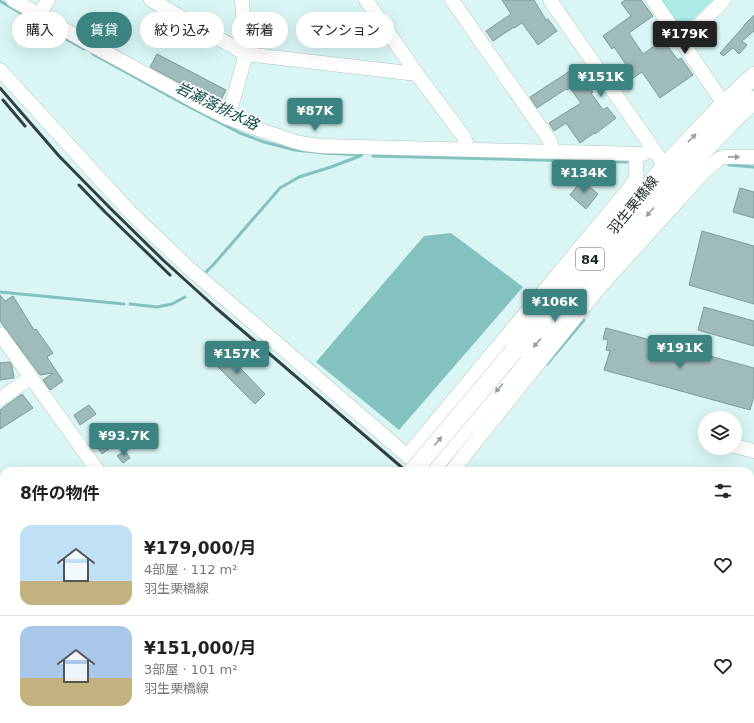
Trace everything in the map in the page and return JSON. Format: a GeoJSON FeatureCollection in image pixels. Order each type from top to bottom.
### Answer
{"type":"FeatureCollection","features":[{"type":"Feature","properties":{"kind":"main road","name":"羽生栗橋線"},"geometry":{"type":"LineString","coordinates":[[433,467],[614,230],[665,166],[724,104],[754,76]]}},
{"type":"Feature","properties":{"kind":"main road","name":"羽生栗橋線"},"geometry":{"type":"LineString","coordinates":[[410,463],[519,354],[625,242],[678,189],[734,120],[754,100]]}},
{"type":"Feature","properties":{"kind":"street"},"geometry":{"type":"LineString","coordinates":[[13,0],[34,12]]}},
{"type":"Feature","properties":{"kind":"street"},"geometry":{"type":"LineString","coordinates":[[41,12],[48,0]]}},
{"type":"Feature","properties":{"kind":"street"},"geometry":{"type":"LineString","coordinates":[[152,0],[246,54],[418,74]]}},
{"type":"Feature","properties":{"kind":"street"},"geometry":{"type":"LineString","coordinates":[[228,118],[246,54],[242,0]]}},
{"type":"Feature","properties":{"kind":"street"},"geometry":{"type":"LineString","coordinates":[[366,0],[464,137],[468,150]]}},
{"type":"Feature","properties":{"kind":"street"},"geometry":{"type":"LineString","coordinates":[[452,0],[550,141],[553,151]]}},
{"type":"Feature","properties":{"kind":"street"},"geometry":{"type":"LineString","coordinates":[[550,0],[665,166],[678,189]]}},
{"type":"Feature","properties":{"kind":"street"},"geometry":{"type":"LineString","coordinates":[[653,0],[724,104]]}},
{"type":"Feature","properties":{"kind":"street"},"geometry":{"type":"LineString","coordinates":[[682,42],[724,0]]}},
{"type":"Feature","properties":{"kind":"street"},"geometry":{"type":"LineString","coordinates":[[68,31],[228,118],[261,130],[312,145],[636,154],[643,154],[652,147]]}},
{"type":"Feature","properties":{"kind":"street"},"geometry":{"type":"LineString","coordinates":[[0,70],[130,212],[185,265],[250,320],[410,463],[632,185],[636,178],[636,154]]}},
{"type":"Feature","properties":{"kind":"street"},"geometry":{"type":"LineString","coordinates":[[455,467],[678,189],[702,174],[719,159],[724,157],[754,157]]}},
{"type":"Feature","properties":{"kind":"street"},"geometry":{"type":"LineString","coordinates":[[0,334],[95,467]]}},
{"type":"Feature","properties":{"kind":"street"},"geometry":{"type":"LineString","coordinates":[[0,399],[31,377]]}},
{"type":"Feature","properties":{"kind":"street"},"geometry":{"type":"LineString","coordinates":[[742,448],[754,451]]}},
{"type":"Feature","properties":{"kind":"shaded area"},"geometry":{"type":"Polygon","coordinates":[[[657,0],[713,0],[679,32],[657,0]]]}},
{"type":"Feature","properties":{"kind":"shaded area"},"geometry":{"type":"Polygon","coordinates":[[[451,233],[523,287],[399,430],[316,362],[424,236],[451,233]]]}},
{"type":"Feature","properties":{"kind":"building"},"geometry":{"type":"Polygon","coordinates":[[[502,0],[534,0],[546,20],[548,19],[557,31],[538,45],[522,23],[493,41],[486,31],[511,14],[502,0]]]}},
{"type":"Feature","properties":{"kind":"building"},"geometry":{"type":"Polygon","coordinates":[[[625,0],[641,0],[653,16],[629,33],[643,54],[663,40],[678,60],[681,58],[693,75],[660,98],[642,72],[630,80],[622,70],[627,66],[614,47],[612,49],[603,36],[631,16],[621,3],[625,0]]]}},
{"type":"Feature","properties":{"kind":"building"},"geometry":{"type":"Polygon","coordinates":[[[754,15],[754,31],[742,41],[747,45],[739,54],[733,48],[723,56],[720,53],[754,15]]]}},
{"type":"Feature","properties":{"kind":"building"},"geometry":{"type":"Polygon","coordinates":[[[157,54],[226,90],[219,104],[150,67],[157,54]]]}},
{"type":"Feature","properties":{"kind":"building"},"geometry":{"type":"Polygon","coordinates":[[[573,69],[583,84],[586,82],[593,92],[591,93],[603,110],[607,107],[616,118],[580,143],[566,123],[554,131],[549,123],[581,103],[570,88],[567,90],[566,89],[537,108],[530,97],[573,69]]]}},
{"type":"Feature","properties":{"kind":"building"},"geometry":{"type":"Polygon","coordinates":[[[582,180],[598,194],[586,209],[570,195],[582,180]]]}},
{"type":"Feature","properties":{"kind":"building"},"geometry":{"type":"Polygon","coordinates":[[[740,188],[754,192],[754,218],[733,212],[740,188]]]}},
{"type":"Feature","properties":{"kind":"building"},"geometry":{"type":"Polygon","coordinates":[[[702,231],[754,246],[754,304],[689,285],[702,231]]]}},
{"type":"Feature","properties":{"kind":"building"},"geometry":{"type":"Polygon","coordinates":[[[0,295],[5,301],[13,296],[34,330],[36,329],[53,353],[47,357],[63,381],[50,390],[43,380],[53,373],[40,375],[0,321],[0,295]]]}},
{"type":"Feature","properties":{"kind":"building"},"geometry":{"type":"Polygon","coordinates":[[[704,307],[754,321],[754,346],[698,330],[704,307]]]}},
{"type":"Feature","properties":{"kind":"building"},"geometry":{"type":"Polygon","coordinates":[[[606,328],[754,368],[754,396],[750,410],[604,370],[610,351],[606,350],[608,340],[603,339],[606,328]]]}},
{"type":"Feature","properties":{"kind":"building"},"geometry":{"type":"Polygon","coordinates":[[[220,347],[265,394],[255,404],[209,358],[220,347]]]}},
{"type":"Feature","properties":{"kind":"building"},"geometry":{"type":"Polygon","coordinates":[[[10,362],[14,378],[0,380],[0,363],[10,362]]]}},
{"type":"Feature","properties":{"kind":"building"},"geometry":{"type":"Polygon","coordinates":[[[22,394],[33,408],[0,429],[0,410],[22,394]]]}},
{"type":"Feature","properties":{"kind":"building"},"geometry":{"type":"Polygon","coordinates":[[[89,405],[96,414],[80,425],[74,415],[89,405]]]}},
{"type":"Feature","properties":{"kind":"building"},"geometry":{"type":"Polygon","coordinates":[[[108,429],[117,443],[102,454],[92,440],[108,429]]]}},
{"type":"Feature","properties":{"kind":"building"},"geometry":{"type":"Polygon","coordinates":[[[125,451],[130,458],[123,463],[117,456],[125,451]]]}},
{"type":"Feature","properties":{"kind":"waterway","name":"岩瀬落排水路"},"geometry":{"type":"LineString","coordinates":[[0,1],[19,12]]}},
{"type":"Feature","properties":{"kind":"waterway","name":"岩瀬落排水路"},"geometry":{"type":"LineString","coordinates":[[68,40],[84,49]]}},
{"type":"Feature","properties":{"kind":"waterway","name":"岩瀬落排水路"},"geometry":{"type":"LineString","coordinates":[[93,54],[240,133],[264,142],[295,150],[362,155]]}},
{"type":"Feature","properties":{"kind":"waterway"},"geometry":{"type":"LineString","coordinates":[[205,273],[280,188],[299,177],[360,156]]}},
{"type":"Feature","properties":{"kind":"waterway","name":"岩瀬落排水路"},"geometry":{"type":"LineString","coordinates":[[373,156],[627,162]]}},
{"type":"Feature","properties":{"kind":"waterway","name":"岩瀬落排水路"},"geometry":{"type":"LineString","coordinates":[[729,165],[754,167]]}},
{"type":"Feature","properties":{"kind":"waterway"},"geometry":{"type":"LineString","coordinates":[[0,292],[124,304]]}},
{"type":"Feature","properties":{"kind":"waterway"},"geometry":{"type":"LineString","coordinates":[[130,304],[157,307],[172,304],[185,297]]}},
{"type":"Feature","properties":{"kind":"waterway"},"geometry":{"type":"LineString","coordinates":[[547,364],[584,320]]}},
{"type":"Feature","properties":{"kind":"railway"},"geometry":{"type":"LineString","coordinates":[[0,88],[59,156],[163,260],[216,308],[401,467]]}},
{"type":"Feature","properties":{"kind":"railway"},"geometry":{"type":"LineString","coordinates":[[3,100],[25,126]]}},
{"type":"Feature","properties":{"kind":"railway"},"geometry":{"type":"LineString","coordinates":[[79,185],[170,275]]}}]}
